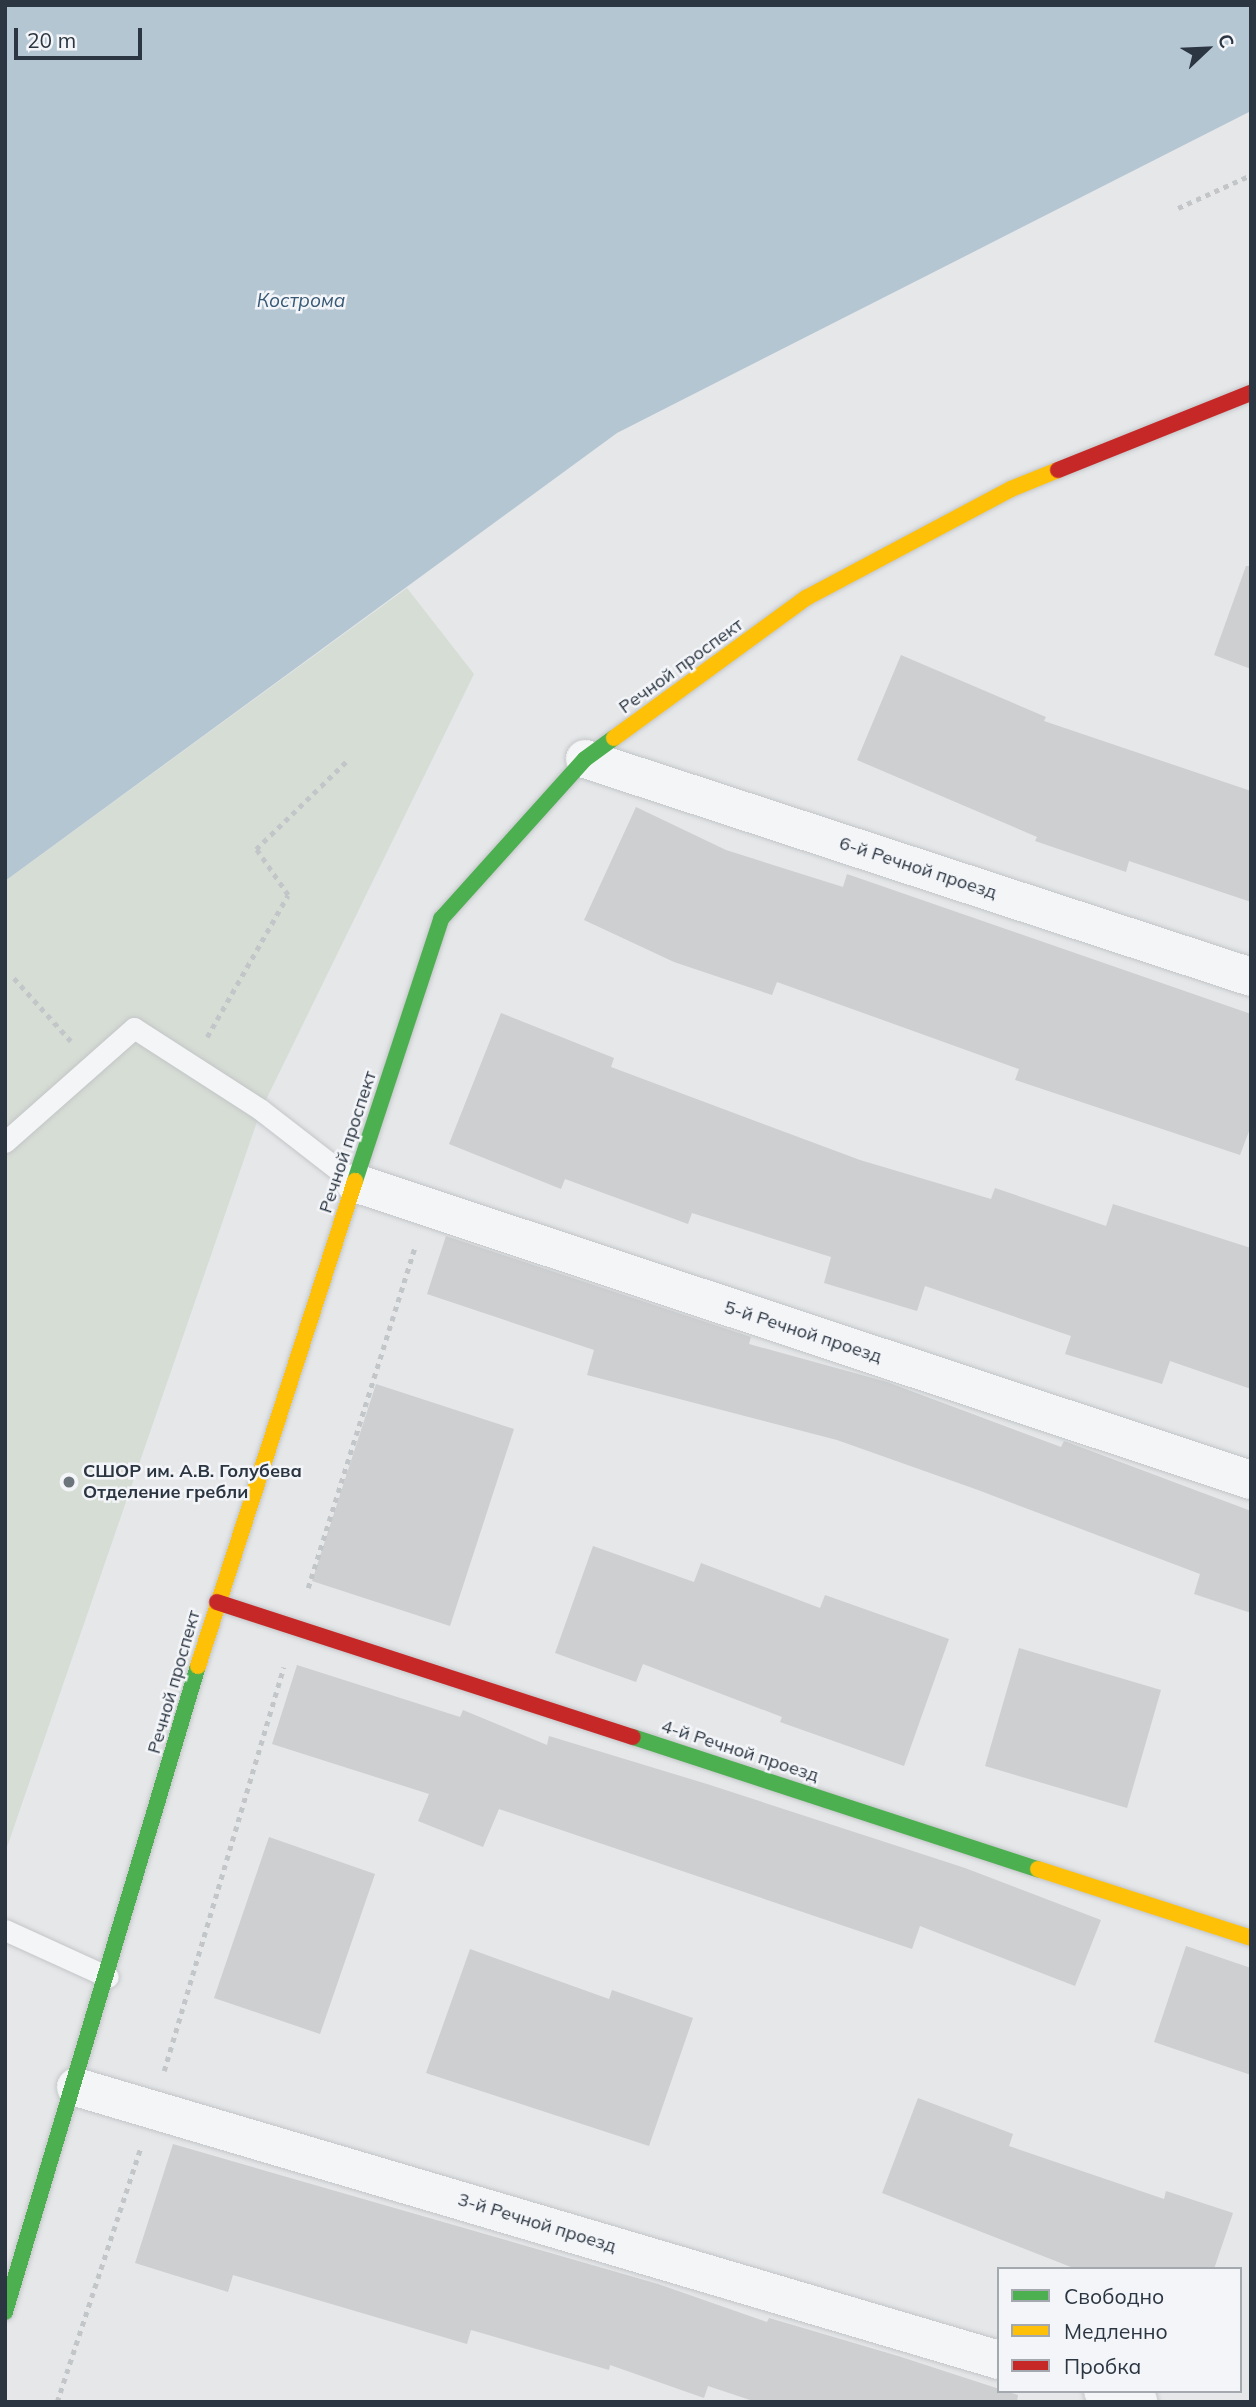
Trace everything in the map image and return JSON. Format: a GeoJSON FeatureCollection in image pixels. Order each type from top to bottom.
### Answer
{"type":"FeatureCollection","features":[{"type":"Feature","properties":{"kind":"street","name":"Речной проспект"},"geometry":{"type":"LineString","coordinates":[[5,2312],[76,2087],[217,1602],[441,919],[585,759],[806,598],[1011,489],[1251,393]]}},
{"type":"Feature","properties":{"kind":"street","name":"6-й Речной проезд"},"geometry":{"type":"LineString","coordinates":[[585,759],[1251,977]]}},
{"type":"Feature","properties":{"kind":"street","name":"5-й Речной проезд"},"geometry":{"type":"LineString","coordinates":[[355,1183],[1251,1480]]}},
{"type":"Feature","properties":{"kind":"street","name":"4-й Речной проезд"},"geometry":{"type":"LineString","coordinates":[[217,1602],[1251,1938]]}},
{"type":"Feature","properties":{"kind":"street","name":"3-й Речной проезд"},"geometry":{"type":"LineString","coordinates":[[76,2087],[997,2359]]}},
{"type":"Feature","properties":{"kind":"street"},"geometry":{"type":"LineString","coordinates":[[1109,2393],[1138,2402]]}},
{"type":"Feature","properties":{"kind":"lane"},"geometry":{"type":"LineString","coordinates":[[5,1142],[134,1028],[191,1065],[355,1183]]}},
{"type":"Feature","properties":{"kind":"lane"},"geometry":{"type":"LineString","coordinates":[[5,1930],[108,1977]]}},
{"type":"Feature","properties":{"kind":"path"},"geometry":{"type":"LineString","coordinates":[[1178,208],[1251,175]]}},
{"type":"Feature","properties":{"kind":"path"},"geometry":{"type":"LineString","coordinates":[[191,1065],[288,895],[257,849],[349,759]]}},
{"type":"Feature","properties":{"kind":"path"},"geometry":{"type":"LineString","coordinates":[[14,978],[92,1065]]}},
{"type":"Feature","properties":{"kind":"path"},"geometry":{"type":"LineString","coordinates":[[57,2402],[153,2109],[296,1627],[427,1207]]}},
{"type":"Feature","properties":{"kind":"shaded area","name":"СШОР им. А.В. Голубева Отделение гребли"},"geometry":{"type":"Polygon","coordinates":[[[407,588],[474,674],[261,1110],[5,1853],[5,881],[407,588]]]}},
{"type":"Feature","properties":{"kind":"water","name":"Кострома"},"geometry":{"type":"Polygon","coordinates":[[[5,5],[1251,5],[1251,111],[617,433],[5,881],[5,5]]]}},
{"type":"Feature","properties":{"kind":"building"},"geometry":{"type":"Polygon","coordinates":[[[1246,566],[1251,566],[1251,669],[1214,655],[1246,566]]]}},
{"type":"Feature","properties":{"kind":"building"},"geometry":{"type":"Polygon","coordinates":[[[901,655],[1046,717],[1044,721],[1251,791],[1251,902],[1129,861],[1126,872],[1035,841],[1037,837],[857,760],[901,655]]]}},
{"type":"Feature","properties":{"kind":"building"},"geometry":{"type":"Polygon","coordinates":[[[636,807],[726,850],[843,887],[847,874],[1251,1014],[1251,1126],[1240,1155],[1015,1080],[1019,1069],[777,982],[772,995],[674,962],[584,920],[636,807]]]}},
{"type":"Feature","properties":{"kind":"building"},"geometry":{"type":"Polygon","coordinates":[[[501,1013],[614,1058],[611,1067],[860,1160],[991,1199],[995,1188],[1106,1226],[1113,1204],[1251,1248],[1251,1389],[1170,1361],[1162,1384],[1065,1354],[1071,1336],[925,1286],[917,1311],[824,1283],[831,1257],[692,1213],[688,1224],[565,1179],[561,1189],[449,1144],[501,1013]]]}},
{"type":"Feature","properties":{"kind":"building"},"geometry":{"type":"Polygon","coordinates":[[[446,1236],[751,1337],[749,1344],[887,1382],[1061,1447],[1064,1441],[1251,1511],[1251,1613],[1194,1594],[1200,1574],[978,1490],[837,1440],[587,1375],[594,1350],[427,1294],[446,1236]]]}},
{"type":"Feature","properties":{"kind":"building"},"geometry":{"type":"Polygon","coordinates":[[[376,1384],[514,1429],[450,1626],[312,1581],[376,1384]]]}},
{"type":"Feature","properties":{"kind":"building"},"geometry":{"type":"Polygon","coordinates":[[[593,1546],[694,1582],[701,1563],[820,1608],[825,1595],[949,1639],[904,1766],[780,1722],[782,1717],[643,1664],[636,1682],[555,1653],[593,1546]]]}},
{"type":"Feature","properties":{"kind":"building"},"geometry":{"type":"Polygon","coordinates":[[[1019,1648],[1161,1690],[1127,1808],[985,1766],[1019,1648]]]}},
{"type":"Feature","properties":{"kind":"building"},"geometry":{"type":"Polygon","coordinates":[[[297,1665],[460,1717],[463,1710],[547,1745],[549,1736],[707,1784],[965,1868],[1101,1920],[1075,1986],[920,1926],[912,1949],[499,1809],[483,1847],[418,1821],[429,1794],[272,1744],[297,1665]]]}},
{"type":"Feature","properties":{"kind":"building"},"geometry":{"type":"Polygon","coordinates":[[[269,1837],[375,1874],[320,2034],[214,1998],[269,1837]]]}},
{"type":"Feature","properties":{"kind":"building"},"geometry":{"type":"Polygon","coordinates":[[[1186,1946],[1251,1968],[1251,2075],[1154,2042],[1186,1946]]]}},
{"type":"Feature","properties":{"kind":"building"},"geometry":{"type":"Polygon","coordinates":[[[470,1949],[609,1999],[612,1990],[693,2018],[649,2146],[426,2073],[470,1949]]]}},
{"type":"Feature","properties":{"kind":"building"},"geometry":{"type":"Polygon","coordinates":[[[918,2098],[1013,2134],[1009,2146],[1164,2199],[1166,2191],[1233,2213],[1215,2267],[1071,2267],[882,2193],[918,2098]]]}},
{"type":"Feature","properties":{"kind":"building"},"geometry":{"type":"Polygon","coordinates":[[[173,2144],[658,2284],[767,2322],[769,2318],[898,2356],[997,2388],[997,2393],[1018,2395],[1017,2402],[756,2402],[708,2386],[704,2398],[610,2365],[609,2370],[471,2330],[467,2344],[233,2275],[228,2292],[135,2263],[173,2144]]]}},
{"type":"Feature","properties":{"kind":"traffic: fast"},"geometry":{"type":"LineString","coordinates":[[355,1181],[441,919],[585,759],[614,738]]}},
{"type":"Feature","properties":{"kind":"traffic: fast"},"geometry":{"type":"LineString","coordinates":[[5,2312],[198,1666]]}},
{"type":"Feature","properties":{"kind":"traffic: fast"},"geometry":{"type":"LineString","coordinates":[[633,1737],[1038,1869]]}},
{"type":"Feature","properties":{"kind":"traffic: slow"},"geometry":{"type":"LineString","coordinates":[[614,738],[806,598],[1011,489],[1058,470]]}},
{"type":"Feature","properties":{"kind":"traffic: slow"},"geometry":{"type":"LineString","coordinates":[[198,1666],[355,1181]]}},
{"type":"Feature","properties":{"kind":"traffic: slow"},"geometry":{"type":"LineString","coordinates":[[1038,1869],[1251,1938]]}},
{"type":"Feature","properties":{"kind":"traffic: jam"},"geometry":{"type":"LineString","coordinates":[[1058,470],[1251,393]]}},
{"type":"Feature","properties":{"kind":"traffic: jam"},"geometry":{"type":"LineString","coordinates":[[217,1602],[633,1737]]}},
{"type":"Feature","properties":{"kind":"place","name":"СШОР им. А.В. Голубева Отделение гребли"},"geometry":{"type":"Point","coordinates":[69,1482]}}]}
